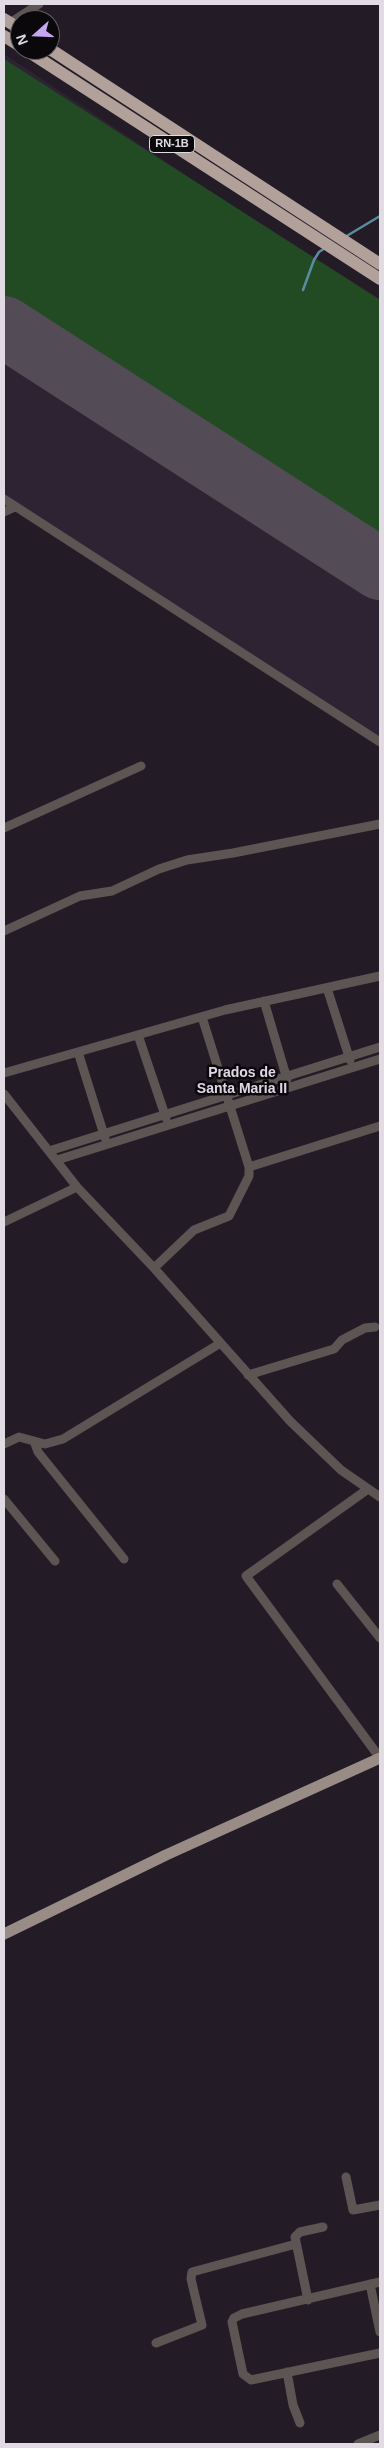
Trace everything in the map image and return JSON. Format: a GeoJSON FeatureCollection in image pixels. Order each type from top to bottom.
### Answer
{"type":"FeatureCollection","features":[{"type":"Feature","properties":{"kind":"highway","name":"RN-1B"},"geometry":{"type":"LineString","coordinates":[[60,55],[380,264]]}},
{"type":"Feature","properties":{"kind":"highway","name":"RN-1B"},"geometry":{"type":"LineString","coordinates":[[41,60],[380,279]]}},
{"type":"Feature","properties":{"kind":"main road"},"geometry":{"type":"LineString","coordinates":[[4,1934],[166,1854],[380,1758]]}},
{"type":"Feature","properties":{"kind":"street"},"geometry":{"type":"LineString","coordinates":[[9,24],[38,4]]}},
{"type":"Feature","properties":{"kind":"street"},"geometry":{"type":"LineString","coordinates":[[4,500],[380,742]]}},
{"type":"Feature","properties":{"kind":"street"},"geometry":{"type":"LineString","coordinates":[[4,512],[15,506]]}},
{"type":"Feature","properties":{"kind":"street"},"geometry":{"type":"LineString","coordinates":[[4,828],[141,766]]}},
{"type":"Feature","properties":{"kind":"street"},"geometry":{"type":"LineString","coordinates":[[4,931],[80,896],[112,891],[159,869],[187,860],[233,853],[380,824]]}},
{"type":"Feature","properties":{"kind":"street"},"geometry":{"type":"LineString","coordinates":[[4,1073],[264,1001],[380,976]]}},
{"type":"Feature","properties":{"kind":"street"},"geometry":{"type":"LineString","coordinates":[[327,988],[352,1068]]}},
{"type":"Feature","properties":{"kind":"street"},"geometry":{"type":"LineString","coordinates":[[264,1001],[290,1087]]}},
{"type":"Feature","properties":{"kind":"street"},"geometry":{"type":"LineString","coordinates":[[154,1268],[194,1230],[229,1216],[248,1180],[248,1167],[202,1017]]}},
{"type":"Feature","properties":{"kind":"street"},"geometry":{"type":"LineString","coordinates":[[138,1035],[169,1126]]}},
{"type":"Feature","properties":{"kind":"street"},"geometry":{"type":"LineString","coordinates":[[49,1151],[380,1047]]}},
{"type":"Feature","properties":{"kind":"street"},"geometry":{"type":"LineString","coordinates":[[78,1052],[108,1145]]}},
{"type":"Feature","properties":{"kind":"street"},"geometry":{"type":"LineString","coordinates":[[57,1160],[380,1059]]}},
{"type":"Feature","properties":{"kind":"street"},"geometry":{"type":"LineString","coordinates":[[4,1094],[77,1187],[154,1268],[248,1376],[309,1441],[341,1470],[380,1497]]}},
{"type":"Feature","properties":{"kind":"street"},"geometry":{"type":"LineString","coordinates":[[248,1167],[380,1126]]}},
{"type":"Feature","properties":{"kind":"street"},"geometry":{"type":"LineString","coordinates":[[4,1222],[77,1187]]}},
{"type":"Feature","properties":{"kind":"street"},"geometry":{"type":"LineString","coordinates":[[248,1376],[334,1349],[342,1340],[364,1328],[375,1327]]}},
{"type":"Feature","properties":{"kind":"street"},"geometry":{"type":"LineString","coordinates":[[4,1444],[19,1437],[45,1444],[63,1439],[219,1344]]}},
{"type":"Feature","properties":{"kind":"street"},"geometry":{"type":"LineString","coordinates":[[34,1441],[38,1452],[124,1559]]}},
{"type":"Feature","properties":{"kind":"street"},"geometry":{"type":"LineString","coordinates":[[368,1489],[246,1576],[380,1758]]}},
{"type":"Feature","properties":{"kind":"street"},"geometry":{"type":"LineString","coordinates":[[4,1499],[54,1561]]}},
{"type":"Feature","properties":{"kind":"street"},"geometry":{"type":"LineString","coordinates":[[337,1584],[380,1638]]}},
{"type":"Feature","properties":{"kind":"street"},"geometry":{"type":"LineString","coordinates":[[346,2178],[353,2210],[380,2205]]}},
{"type":"Feature","properties":{"kind":"street"},"geometry":{"type":"LineString","coordinates":[[308,2300],[296,2244],[298,2233],[324,2226]]}},
{"type":"Feature","properties":{"kind":"street"},"geometry":{"type":"LineString","coordinates":[[156,2343],[202,2325],[191,2279],[192,2272],[296,2244]]}},
{"type":"Feature","properties":{"kind":"street"},"geometry":{"type":"LineString","coordinates":[[380,2282],[242,2314],[233,2319],[244,2377],[251,2380],[380,2353]]}},
{"type":"Feature","properties":{"kind":"street"},"geometry":{"type":"LineString","coordinates":[[370,2284],[380,2332]]}},
{"type":"Feature","properties":{"kind":"street"},"geometry":{"type":"LineString","coordinates":[[287,2372],[293,2405],[300,2423]]}},
{"type":"Feature","properties":{"kind":"street"},"geometry":{"type":"LineString","coordinates":[[358,2444],[380,2436]]}},
{"type":"Feature","properties":{"kind":"shaded area"},"geometry":{"type":"Polygon","coordinates":[[[4,54],[10,60],[13,60],[196,182],[380,299],[380,739],[4,494],[4,54]]]}},
{"type":"Feature","properties":{"kind":"green space"},"geometry":{"type":"Polygon","coordinates":[[[4,59],[380,300],[380,552],[4,309],[4,59]]]}},
{"type":"Feature","properties":{"kind":"waterway"},"geometry":{"type":"LineString","coordinates":[[345,237],[380,216]]}},
{"type":"Feature","properties":{"kind":"waterway"},"geometry":{"type":"LineString","coordinates":[[303,290],[314,260],[319,252],[325,248]]}},
{"type":"Feature","properties":{"kind":"runway"},"geometry":{"type":"LineString","coordinates":[[4,327],[380,569]]}},
{"type":"Feature","properties":{"kind":"district","name":"Prados de Santa Maria II"},"geometry":{"type":"Point","coordinates":[242,1082]}}]}
